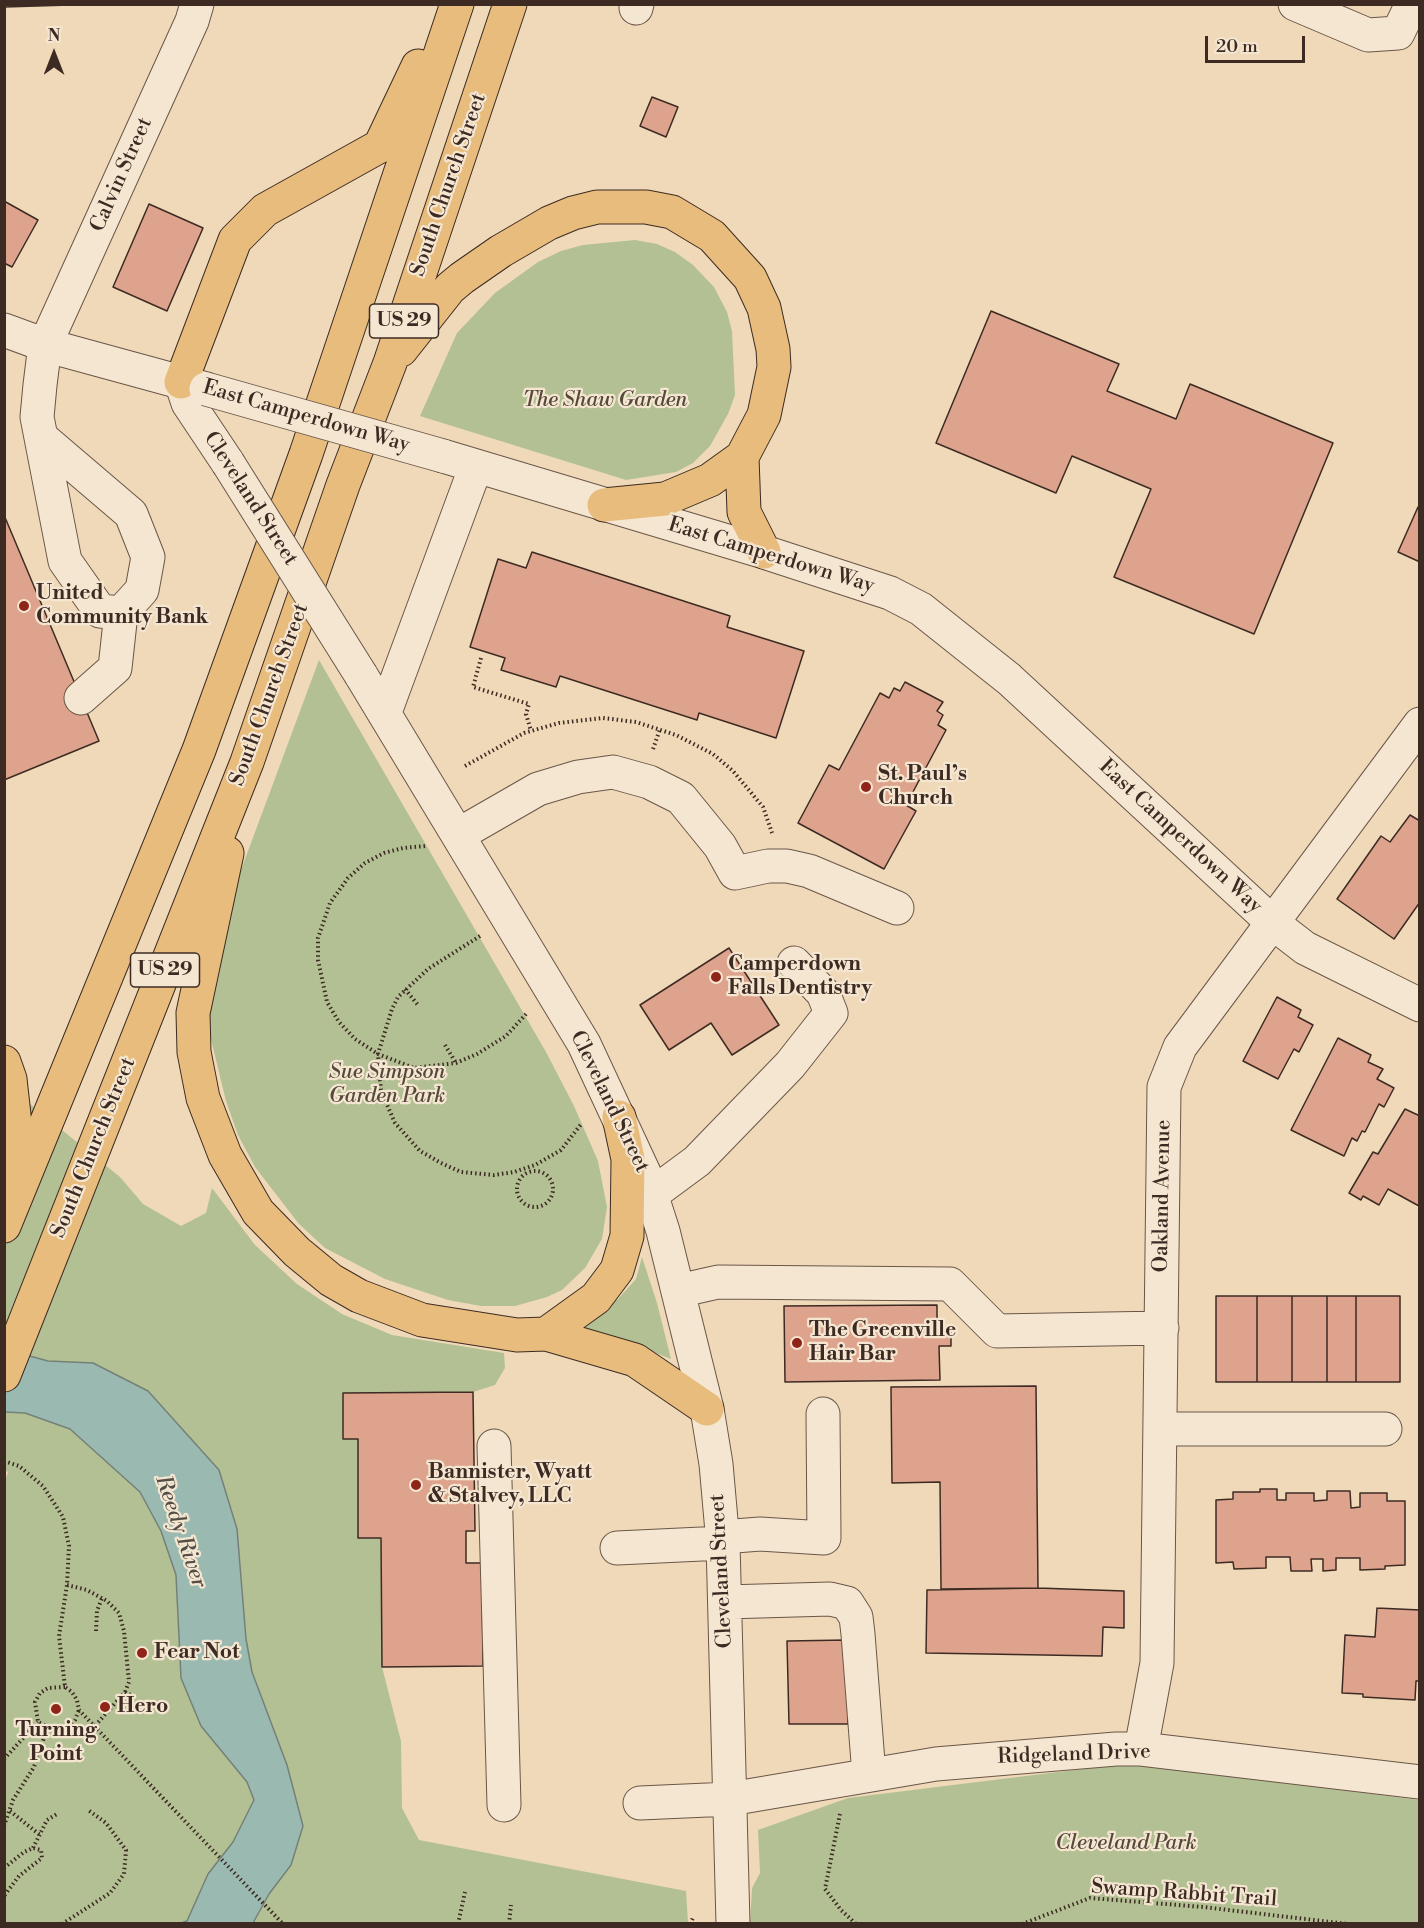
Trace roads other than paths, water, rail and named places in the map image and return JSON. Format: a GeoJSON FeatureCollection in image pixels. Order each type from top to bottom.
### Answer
{"type":"FeatureCollection","features":[{"type":"Feature","properties":{"kind":"main road"},"geometry":{"type":"LineString","coordinates":[[193,386],[235,240],[265,210],[380,146],[448,4]]}},
{"type":"Feature","properties":{"kind":"main road","name":"US 29"},"geometry":{"type":"LineString","coordinates":[[4,1226],[199,750],[306,454],[457,4]]}},
{"type":"Feature","properties":{"kind":"main road","name":"South Church Street"},"geometry":{"type":"LineString","coordinates":[[4,1376],[247,762],[343,485],[390,363],[510,4]]}},
{"type":"Feature","properties":{"kind":"main road"},"geometry":{"type":"LineString","coordinates":[[390,363],[450,288],[501,251],[549,223],[597,207],[630,206],[672,212],[691,222],[718,242],[750,278],[764,308],[773,349],[772,385],[764,415],[742,457],[710,480],[665,499],[604,505]]}},
{"type":"Feature","properties":{"kind":"main road"},"geometry":{"type":"LineString","coordinates":[[742,457],[744,512],[764,552]]}},
{"type":"Feature","properties":{"kind":"main road"},"geometry":{"type":"LineString","coordinates":[[247,762],[193,1013],[194,1052],[202,1098],[225,1155],[258,1212],[297,1252],[332,1280],[359,1296],[422,1320],[517,1335],[546,1334],[635,1360],[706,1409]]}},
{"type":"Feature","properties":{"kind":"main road"},"geometry":{"type":"LineString","coordinates":[[4,1062],[10,1079],[16,1133],[4,1219]]}},
{"type":"Feature","properties":{"kind":"main road"},"geometry":{"type":"LineString","coordinates":[[546,1334],[596,1298],[617,1270],[627,1236],[628,1159],[619,1117]]}},
{"type":"Feature","properties":{"kind":"street","name":"Calvin Street"},"geometry":{"type":"LineString","coordinates":[[121,613],[100,610],[64,561],[38,417],[45,345],[192,21],[197,4]]}},
{"type":"Feature","properties":{"kind":"street"},"geometry":{"type":"LineString","coordinates":[[1295,4],[1368,35],[1398,33],[1412,4]]}},
{"type":"Feature","properties":{"kind":"street","name":"East Camperdown Way"},"geometry":{"type":"LineString","coordinates":[[4,330],[45,345],[443,456],[764,552],[890,593],[921,609],[1009,679],[1274,924],[1305,948],[1419,1005]]}},
{"type":"Feature","properties":{"kind":"street","name":"Cleveland Street"},"geometry":{"type":"LineString","coordinates":[[193,386],[188,403],[385,712],[584,1044],[619,1117],[651,1195],[678,1291],[706,1409],[716,1464],[725,1602],[734,1923]]}},
{"type":"Feature","properties":{"kind":"street"},"geometry":{"type":"LineString","coordinates":[[42,438],[131,514],[148,557],[142,590],[121,613],[114,668],[81,698]]}},
{"type":"Feature","properties":{"kind":"street"},"geometry":{"type":"LineString","coordinates":[[385,712],[476,466]]}},
{"type":"Feature","properties":{"kind":"street","name":"Oakland Avenue"},"geometry":{"type":"LineString","coordinates":[[1141,1749],[1157,1663],[1164,1087],[1180,1047],[1274,924],[1419,724]]}},
{"type":"Feature","properties":{"kind":"street"},"geometry":{"type":"LineString","coordinates":[[458,835],[538,789],[578,777],[613,772],[649,782],[681,798],[720,846],[735,873],[768,866],[787,866],[809,871],[897,908]]}},
{"type":"Feature","properties":{"kind":"street"},"geometry":{"type":"LineString","coordinates":[[651,1195],[697,1161],[790,1065],[831,1013],[824,993],[794,963]]}},
{"type":"Feature","properties":{"kind":"street"},"geometry":{"type":"LineString","coordinates":[[678,1291],[718,1282],[950,1284],[997,1331],[1162,1328]]}},
{"type":"Feature","properties":{"kind":"street"},"geometry":{"type":"LineString","coordinates":[[617,1548],[722,1540],[760,1534],[824,1538],[824,1414]]}},
{"type":"Feature","properties":{"kind":"street"},"geometry":{"type":"LineString","coordinates":[[1160,1429],[1385,1429]]}},
{"type":"Feature","properties":{"kind":"street"},"geometry":{"type":"LineString","coordinates":[[494,1446],[504,1805]]}},
{"type":"Feature","properties":{"kind":"street"},"geometry":{"type":"LineString","coordinates":[[725,1602],[830,1599],[847,1603],[856,1617],[857,1625],[857,1777]]}},
{"type":"Feature","properties":{"kind":"street","name":"Ridgeland Drive"},"geometry":{"type":"LineString","coordinates":[[640,1803],[730,1799],[936,1764],[1088,1750],[1141,1749],[1419,1782]]}},
{"type":"Feature","properties":{"kind":"water","name":"Reedy River"},"geometry":{"type":"Polygon","coordinates":[[[4,1349],[48,1361],[93,1363],[148,1391],[219,1470],[237,1529],[246,1639],[252,1672],[287,1765],[303,1826],[291,1865],[269,1894],[253,1923],[181,1923],[187,1921],[208,1874],[233,1842],[254,1800],[247,1782],[201,1726],[181,1678],[176,1575],[161,1531],[140,1492],[70,1429],[25,1413],[5,1412],[4,1349]]]}},
{"type":"Feature","properties":{"kind":"place","name":"United Community Bank"},"geometry":{"type":"Point","coordinates":[24,606]}},
{"type":"Feature","properties":{"kind":"place","name":"St. Paul’s Church"},"geometry":{"type":"Point","coordinates":[866,787]}},
{"type":"Feature","properties":{"kind":"place","name":"Camperdown Falls Dentistry"},"geometry":{"type":"Point","coordinates":[716,977]}},
{"type":"Feature","properties":{"kind":"place","name":"The Greenville Hair Bar"},"geometry":{"type":"Point","coordinates":[797,1343]}},
{"type":"Feature","properties":{"kind":"place","name":"Bannister, Wyatt & Stalvey, LLC"},"geometry":{"type":"Point","coordinates":[416,1485]}},
{"type":"Feature","properties":{"kind":"place","name":"Fear Not"},"geometry":{"type":"Point","coordinates":[142,1653]}},
{"type":"Feature","properties":{"kind":"place","name":"Hero"},"geometry":{"type":"Point","coordinates":[105,1707]}},
{"type":"Feature","properties":{"kind":"place","name":"Turning Point"},"geometry":{"type":"Point","coordinates":[56,1709]}},
{"type":"Feature","properties":{"kind":"park label","name":"The Shaw Garden"},"geometry":{"type":"Point","coordinates":[605,401]}},
{"type":"Feature","properties":{"kind":"park label","name":"Sue Simpson Garden Park"},"geometry":{"type":"Point","coordinates":[387,1085]}},
{"type":"Feature","properties":{"kind":"park label","name":"Cleveland Park"},"geometry":{"type":"Point","coordinates":[1126,1844]}}]}
